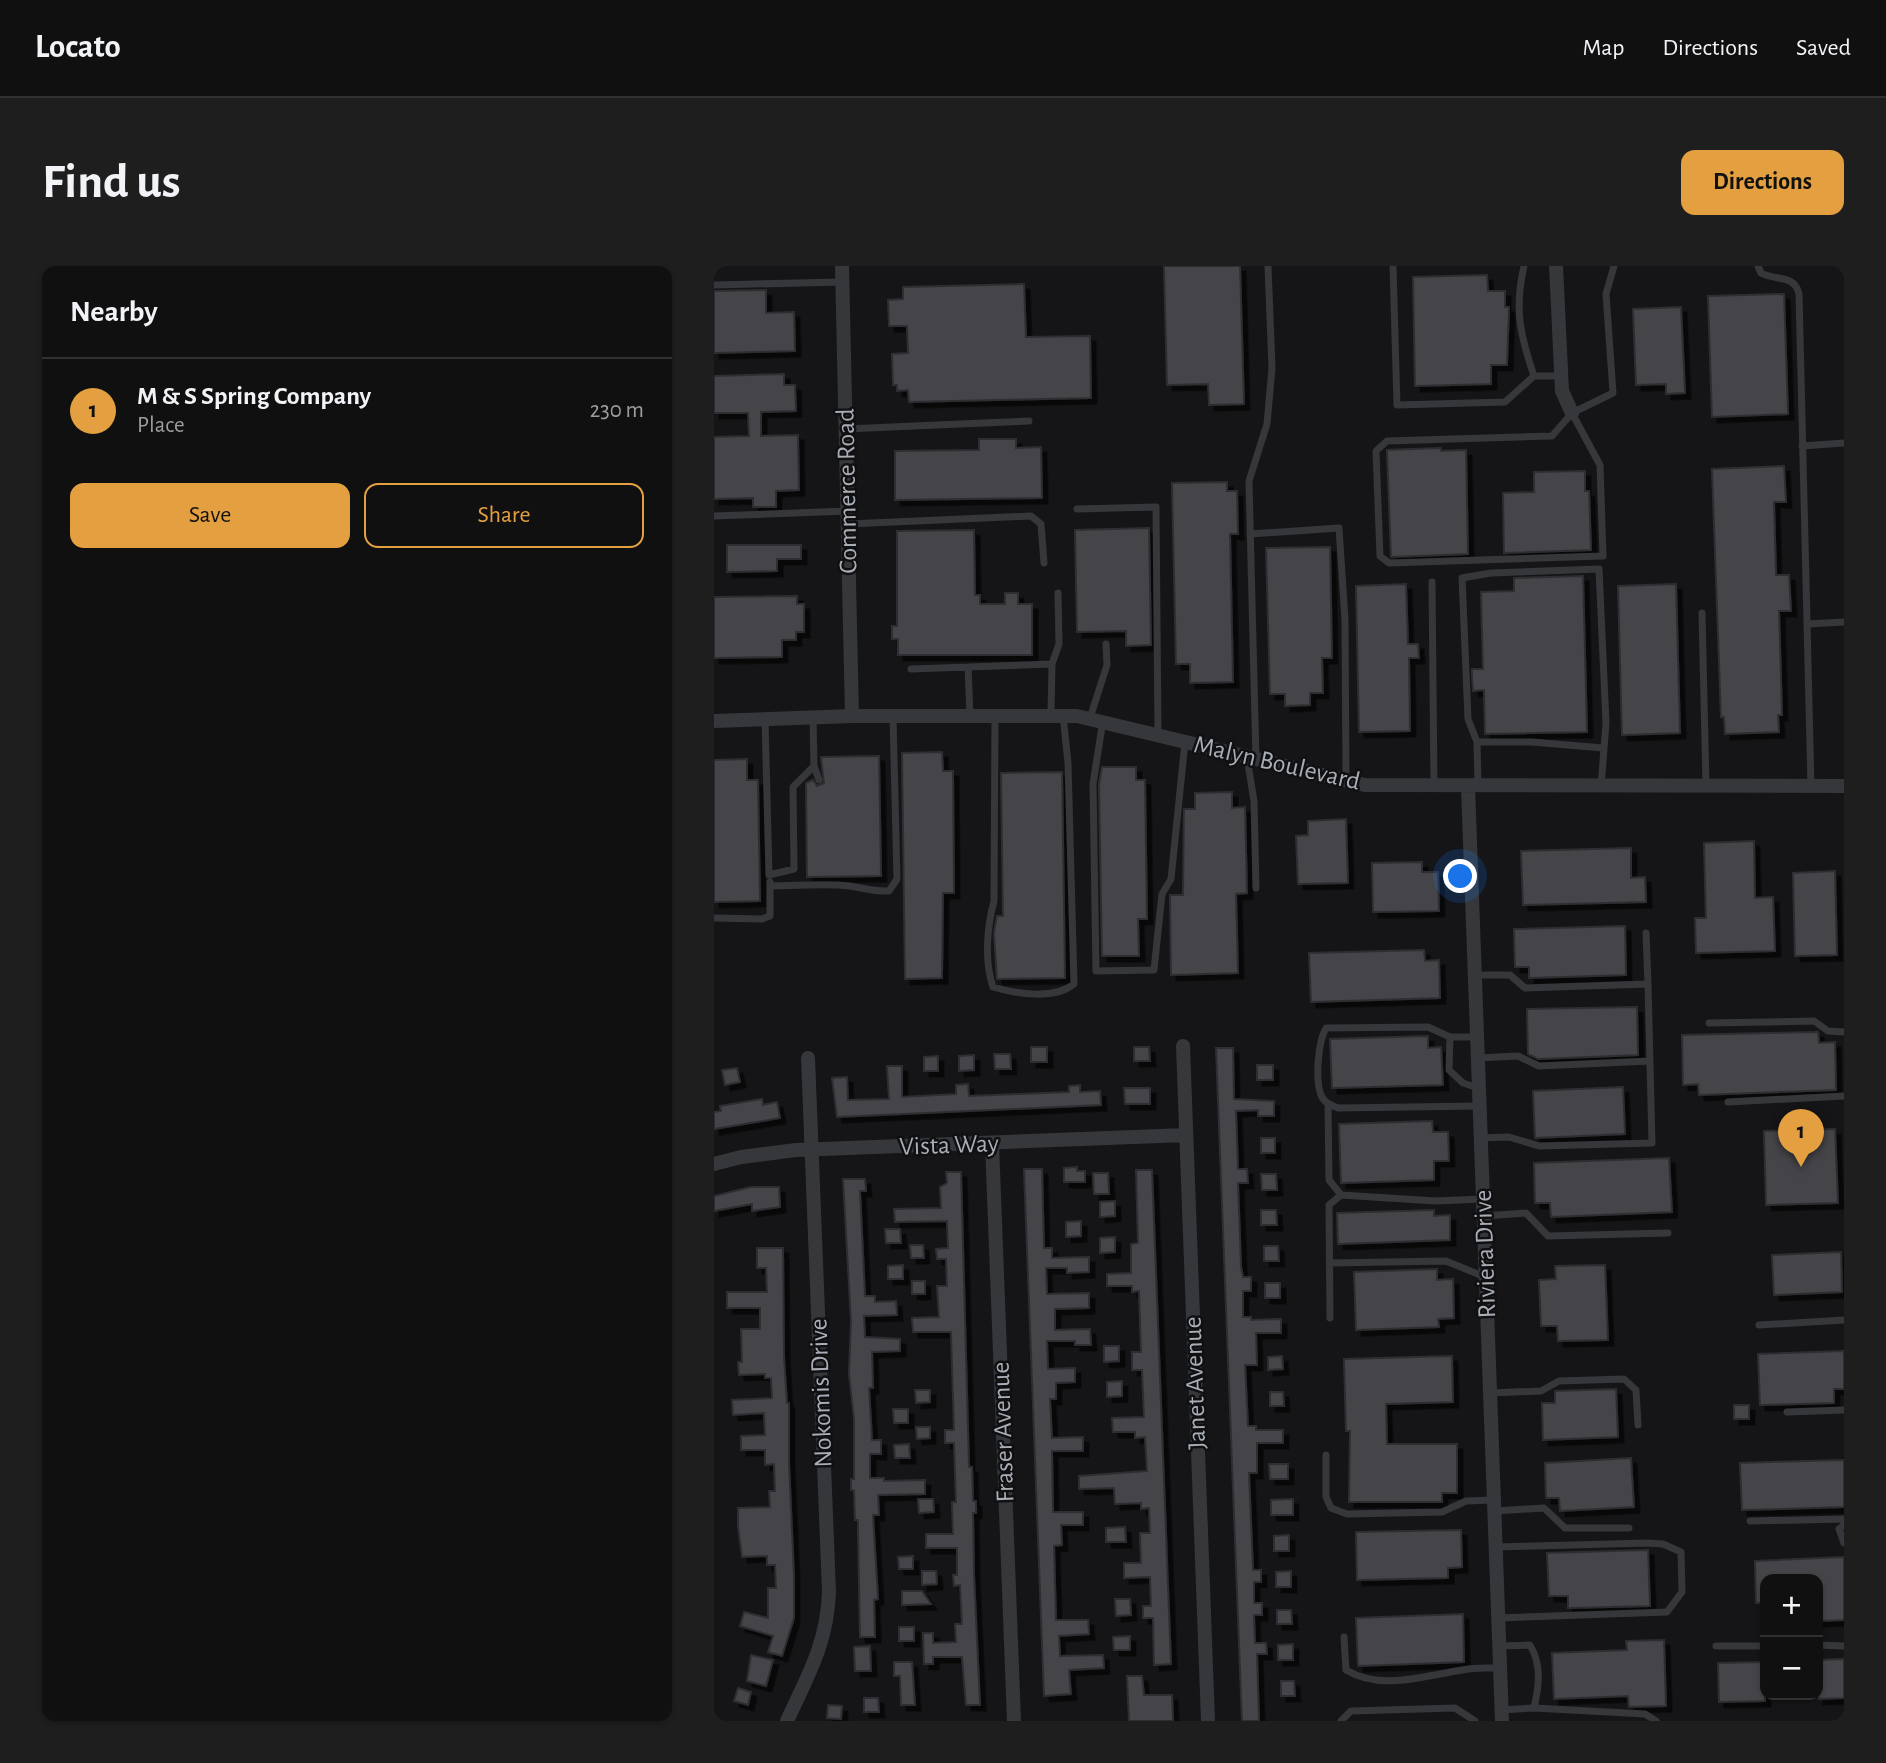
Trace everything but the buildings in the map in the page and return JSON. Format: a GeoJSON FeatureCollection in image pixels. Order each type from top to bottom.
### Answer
{"type":"FeatureCollection","features":[{"type":"Feature","properties":{"kind":"street","name":"Commerce Road"},"geometry":{"type":"LineString","coordinates":[[842,266],[852,716]]}},
{"type":"Feature","properties":{"kind":"street"},"geometry":{"type":"LineString","coordinates":[[1556,266],[1562,391],[1572,413]]}},
{"type":"Feature","properties":{"kind":"street","name":"Malyn Boulevard"},"geometry":{"type":"LineString","coordinates":[[714,721],[852,716],[1057,715],[1097,719],[1346,782],[1434,787],[1844,786]]}},
{"type":"Feature","properties":{"kind":"street","name":"Riviera Drive"},"geometry":{"type":"LineString","coordinates":[[1473,787],[1474,975],[1502,1715]]}},
{"type":"Feature","properties":{"kind":"street","name":"Janet Avenue"},"geometry":{"type":"LineString","coordinates":[[1183,1046],[1208,1721]]}},
{"type":"Feature","properties":{"kind":"street","name":"Nokomis Drive"},"geometry":{"type":"LineString","coordinates":[[788,1721],[817,1661],[828,1608],[808,1058]]}},
{"type":"Feature","properties":{"kind":"street","name":"Vista Way"},"geometry":{"type":"LineString","coordinates":[[714,1164],[774,1152],[1186,1135]]}},
{"type":"Feature","properties":{"kind":"street","name":"Fraser Avenue"},"geometry":{"type":"LineString","coordinates":[[992,1143],[1014,1721]]}},
{"type":"Feature","properties":{"kind":"lane"},"geometry":{"type":"LineString","coordinates":[[1256,888],[1251,759],[1249,481],[1268,424],[1272,368],[1268,266]]}},
{"type":"Feature","properties":{"kind":"lane"},"geometry":{"type":"LineString","coordinates":[[1393,266],[1396,405],[1505,402],[1534,376],[1561,376]]}},
{"type":"Feature","properties":{"kind":"lane"},"geometry":{"type":"LineString","coordinates":[[1524,266],[1518,290],[1518,329],[1534,376]]}},
{"type":"Feature","properties":{"kind":"lane"},"geometry":{"type":"LineString","coordinates":[[1572,413],[1600,465],[1602,556],[1389,563],[1380,556],[1376,451],[1387,441],[1552,436],[1572,413],[1613,393],[1606,294],[1614,266]]}},
{"type":"Feature","properties":{"kind":"lane"},"geometry":{"type":"LineString","coordinates":[[1758,266],[1761,273],[1768,277],[1790,280],[1797,286],[1811,786]]}},
{"type":"Feature","properties":{"kind":"lane"},"geometry":{"type":"LineString","coordinates":[[714,285],[842,282]]}},
{"type":"Feature","properties":{"kind":"lane"},"geometry":{"type":"LineString","coordinates":[[846,429],[1029,421]]}},
{"type":"Feature","properties":{"kind":"lane"},"geometry":{"type":"LineString","coordinates":[[1802,446],[1844,443]]}},
{"type":"Feature","properties":{"kind":"lane"},"geometry":{"type":"LineString","coordinates":[[1077,509],[1156,507],[1158,734]]}},
{"type":"Feature","properties":{"kind":"lane"},"geometry":{"type":"LineString","coordinates":[[714,516],[1031,516],[1041,524],[1044,563]]}},
{"type":"Feature","properties":{"kind":"lane"},"geometry":{"type":"LineString","coordinates":[[1250,534],[1339,528],[1345,620],[1346,782]]}},
{"type":"Feature","properties":{"kind":"lane"},"geometry":{"type":"LineString","coordinates":[[1473,787],[1477,742],[1468,719],[1462,578],[1490,573],[1599,569],[1606,723],[1601,787]]}},
{"type":"Feature","properties":{"kind":"lane"},"geometry":{"type":"LineString","coordinates":[[1432,582],[1434,787]]}},
{"type":"Feature","properties":{"kind":"lane"},"geometry":{"type":"LineString","coordinates":[[995,715],[994,901],[989,919],[988,973],[993,987],[1014,993],[1064,992],[1074,984],[1068,763],[1057,715],[1052,664],[1059,645],[1058,593]]}},
{"type":"Feature","properties":{"kind":"lane"},"geometry":{"type":"LineString","coordinates":[[1702,613],[1706,786]]}},
{"type":"Feature","properties":{"kind":"lane"},"geometry":{"type":"LineString","coordinates":[[1807,624],[1844,622]]}},
{"type":"Feature","properties":{"kind":"lane"},"geometry":{"type":"LineString","coordinates":[[1106,644],[1107,664],[1097,719],[1093,784],[1096,971],[1154,970],[1162,894],[1171,879],[1185,741]]}},
{"type":"Feature","properties":{"kind":"lane"},"geometry":{"type":"LineString","coordinates":[[911,669],[1052,664]]}},
{"type":"Feature","properties":{"kind":"lane"},"geometry":{"type":"LineString","coordinates":[[968,667],[970,715]]}},
{"type":"Feature","properties":{"kind":"lane"},"geometry":{"type":"LineString","coordinates":[[770,886],[827,882],[871,892],[889,891],[897,879],[893,716]]}},
{"type":"Feature","properties":{"kind":"lane"},"geometry":{"type":"LineString","coordinates":[[813,717],[814,766],[819,780]]}},
{"type":"Feature","properties":{"kind":"lane"},"geometry":{"type":"LineString","coordinates":[[714,918],[762,919],[770,916],[765,719]]}},
{"type":"Feature","properties":{"kind":"lane"},"geometry":{"type":"LineString","coordinates":[[1477,742],[1532,742],[1604,748]]}},
{"type":"Feature","properties":{"kind":"lane"},"geometry":{"type":"LineString","coordinates":[[769,875],[794,869],[793,787],[814,766]]}},
{"type":"Feature","properties":{"kind":"lane"},"geometry":{"type":"LineString","coordinates":[[1480,1138],[1509,1137],[1539,1146],[1652,1143],[1646,933]]}},
{"type":"Feature","properties":{"kind":"lane"},"geometry":{"type":"LineString","coordinates":[[1474,975],[1510,975],[1525,988],[1648,984]]}},
{"type":"Feature","properties":{"kind":"lane"},"geometry":{"type":"LineString","coordinates":[[1709,1023],[1814,1021],[1828,1031],[1844,1032]]}},
{"type":"Feature","properties":{"kind":"lane"},"geometry":{"type":"LineString","coordinates":[[1477,1037],[1450,1037],[1427,1027],[1326,1028],[1319,1042],[1321,1094],[1328,1104],[1338,1108],[1479,1106]]}},
{"type":"Feature","properties":{"kind":"lane"},"geometry":{"type":"LineString","coordinates":[[1450,1037],[1449,1070],[1463,1083],[1479,1088]]}},
{"type":"Feature","properties":{"kind":"lane"},"geometry":{"type":"LineString","coordinates":[[1478,1058],[1518,1056],[1539,1066],[1650,1061]]}},
{"type":"Feature","properties":{"kind":"lane"},"geometry":{"type":"LineString","coordinates":[[1728,1102],[1844,1096]]}},
{"type":"Feature","properties":{"kind":"lane"},"geometry":{"type":"LineString","coordinates":[[1328,1104],[1329,1180],[1341,1195]]}},
{"type":"Feature","properties":{"kind":"lane"},"geometry":{"type":"LineString","coordinates":[[1330,1318],[1329,1205],[1341,1195],[1435,1201],[1483,1199]]}},
{"type":"Feature","properties":{"kind":"lane"},"geometry":{"type":"LineString","coordinates":[[1483,1216],[1527,1213],[1548,1236],[1668,1233]]}},
{"type":"Feature","properties":{"kind":"lane"},"geometry":{"type":"LineString","coordinates":[[1330,1263],[1446,1261],[1485,1277]]}},
{"type":"Feature","properties":{"kind":"lane"},"geometry":{"type":"LineString","coordinates":[[1759,1325],[1844,1320]]}},
{"type":"Feature","properties":{"kind":"lane"},"geometry":{"type":"LineString","coordinates":[[1490,1393],[1541,1391],[1559,1381],[1624,1379],[1636,1390],[1638,1425]]}},
{"type":"Feature","properties":{"kind":"lane"},"geometry":{"type":"LineString","coordinates":[[1787,1412],[1844,1410]]}},
{"type":"Feature","properties":{"kind":"lane"},"geometry":{"type":"LineString","coordinates":[[1326,1455],[1326,1497],[1331,1508],[1347,1514],[1442,1512],[1466,1501],[1544,1508],[1565,1528],[1629,1528]]}},
{"type":"Feature","properties":{"kind":"lane"},"geometry":{"type":"LineString","coordinates":[[1750,1521],[1844,1519]]}},
{"type":"Feature","properties":{"kind":"lane"},"geometry":{"type":"LineString","coordinates":[[1844,1525],[1839,1529],[1844,1543]]}},
{"type":"Feature","properties":{"kind":"lane"},"geometry":{"type":"LineString","coordinates":[[1495,1547],[1663,1544],[1681,1552],[1682,1592],[1667,1612],[1498,1618]]}},
{"type":"Feature","properties":{"kind":"lane"},"geometry":{"type":"LineString","coordinates":[[1344,1637],[1346,1670],[1363,1680],[1425,1679],[1463,1669],[1500,1668]]}},
{"type":"Feature","properties":{"kind":"lane"},"geometry":{"type":"LineString","coordinates":[[1499,1646],[1530,1645],[1536,1655],[1539,1685],[1534,1708]]}},
{"type":"Feature","properties":{"kind":"lane"},"geometry":{"type":"LineString","coordinates":[[1823,1645],[1844,1646]]}},
{"type":"Feature","properties":{"kind":"lane"},"geometry":{"type":"LineString","coordinates":[[1716,1646],[1760,1646]]}},
{"type":"Feature","properties":{"kind":"lane"},"geometry":{"type":"LineString","coordinates":[[1341,1721],[1350,1711],[1455,1708],[1475,1721]]}},
{"type":"Feature","properties":{"kind":"lane"},"geometry":{"type":"LineString","coordinates":[[1502,1715],[1534,1708],[1645,1714],[1656,1721]]}},
{"type":"Feature","properties":{"kind":"place","name":"M & S Spring Company"},"geometry":{"type":"Point","coordinates":[1801,1167]}}]}
